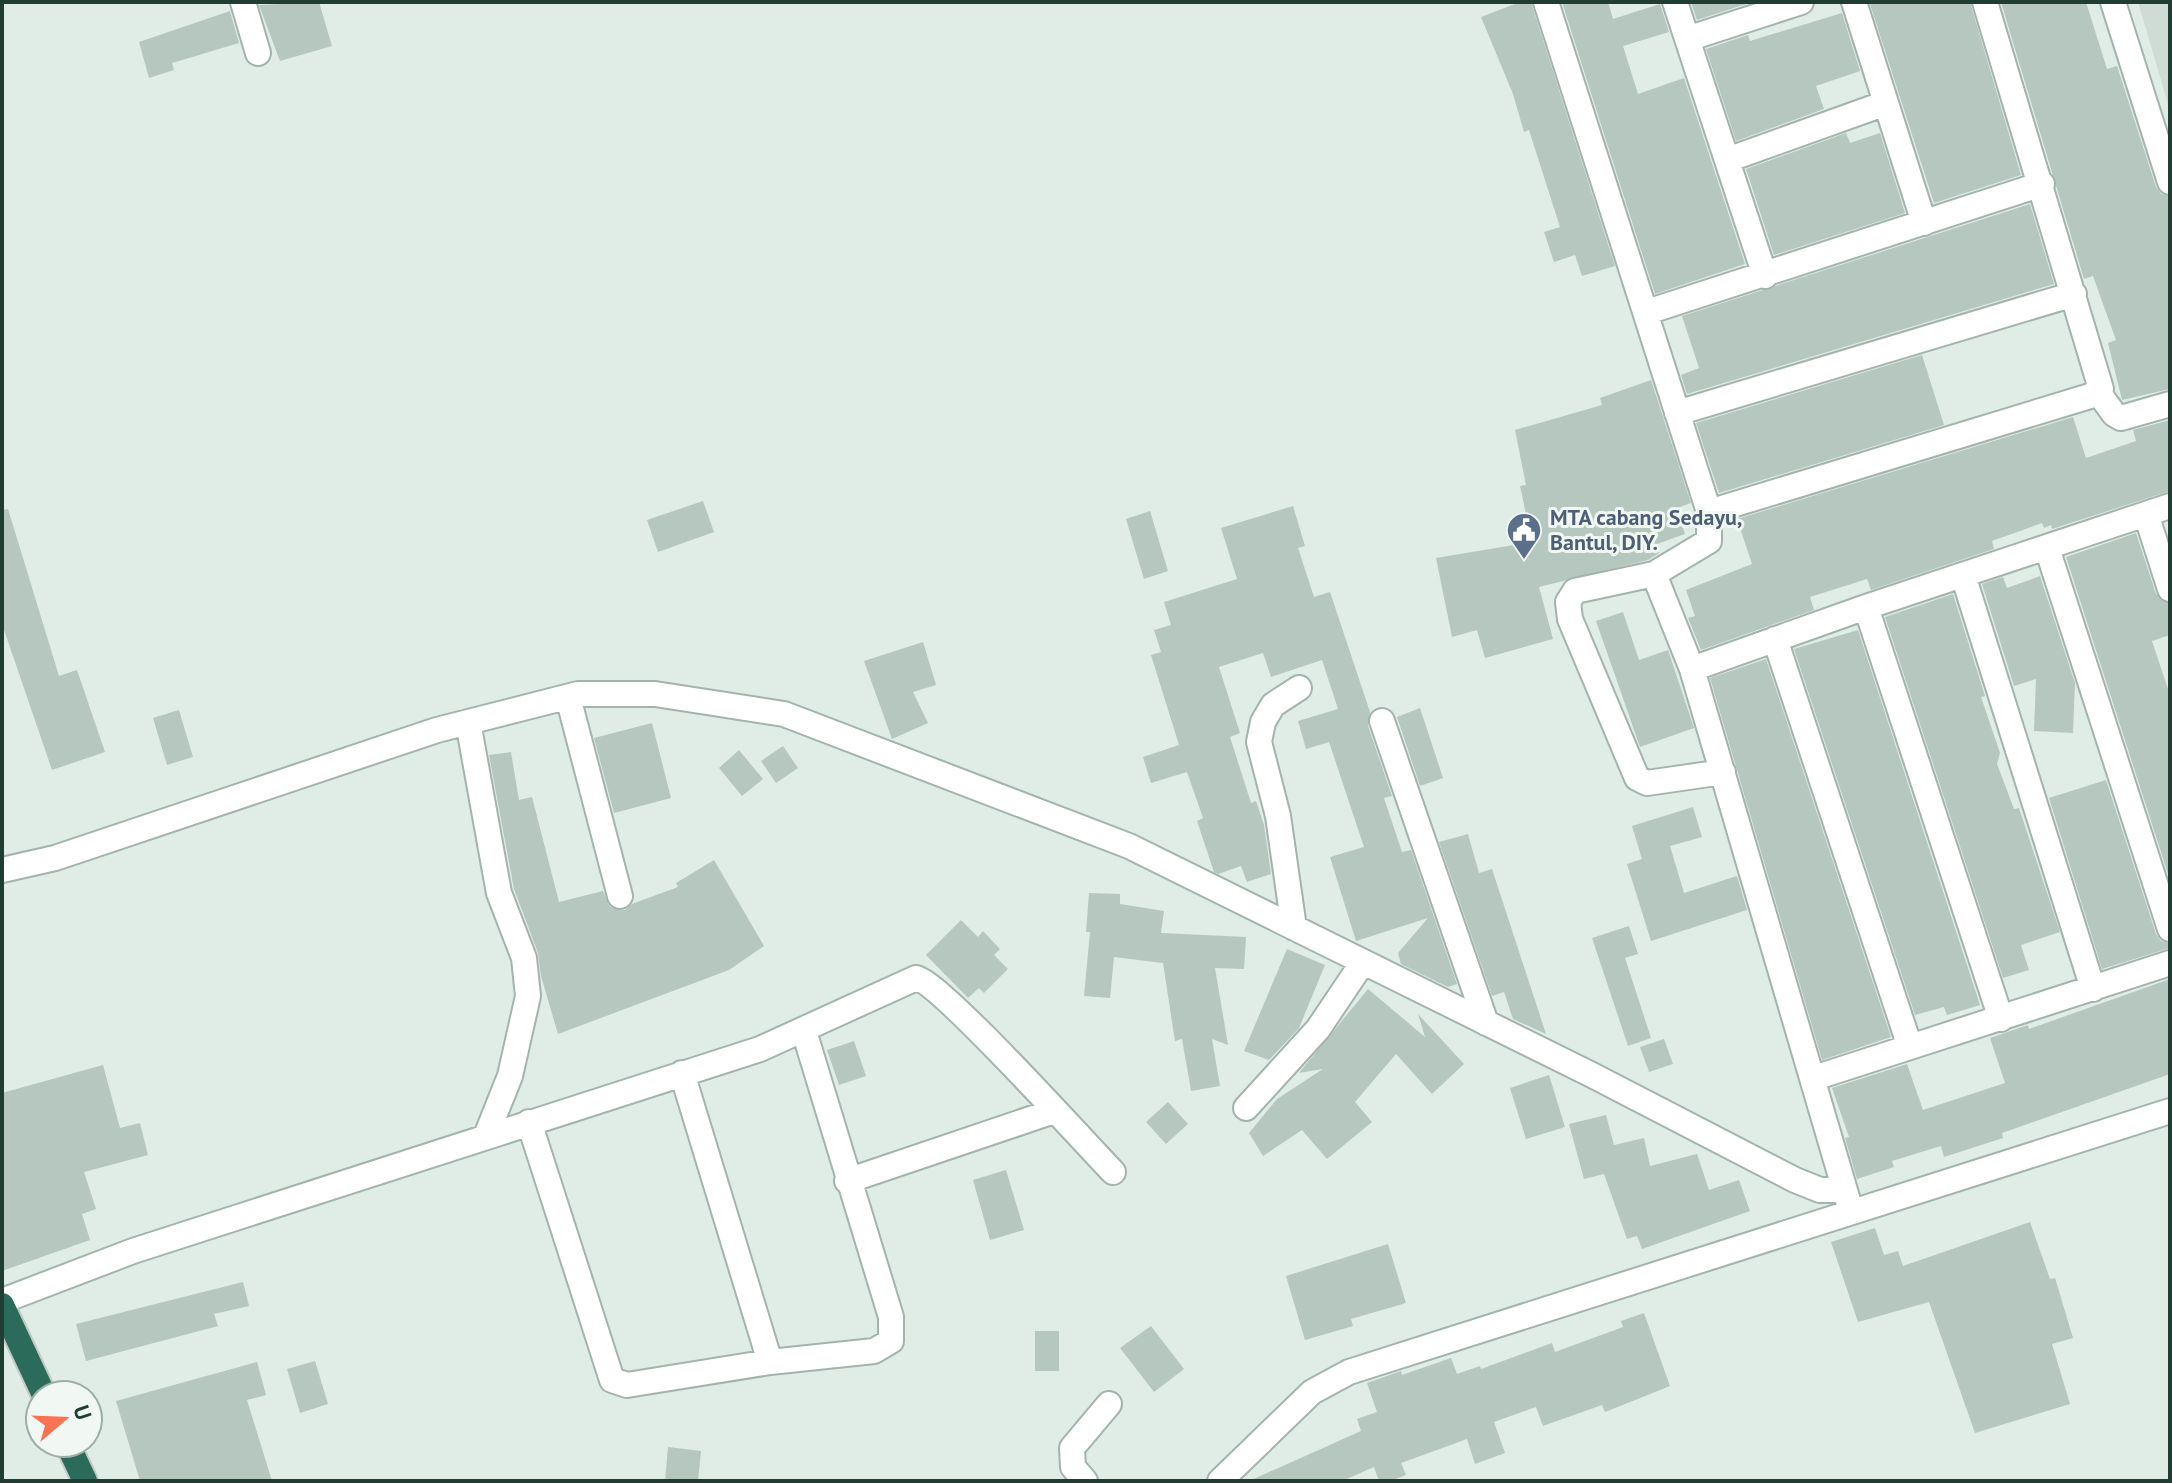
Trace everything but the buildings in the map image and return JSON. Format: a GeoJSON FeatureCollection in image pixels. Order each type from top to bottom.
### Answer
{"type":"FeatureCollection","features":[{"type":"Feature","properties":{"kind":"highway"},"geometry":{"type":"LineString","coordinates":[[2,1303],[37,1379]]}},
{"type":"Feature","properties":{"kind":"highway"},"geometry":{"type":"LineString","coordinates":[[75,1459],[85,1481]]}},
{"type":"Feature","properties":{"kind":"street"},"geometry":{"type":"LineString","coordinates":[[243,2],[258,53]]}},
{"type":"Feature","properties":{"kind":"street"},"geometry":{"type":"LineString","coordinates":[[1546,2],[1709,512],[1709,541],[1654,574],[1575,591],[1568,602],[1570,619],[1637,778],[1647,783],[1723,772]]}},
{"type":"Feature","properties":{"kind":"street"},"geometry":{"type":"LineString","coordinates":[[1675,2],[1765,276]]}},
{"type":"Feature","properties":{"kind":"street"},"geometry":{"type":"LineString","coordinates":[[1687,39],[1801,2]]}},
{"type":"Feature","properties":{"kind":"street"},"geometry":{"type":"LineString","coordinates":[[1854,2],[1924,223]]}},
{"type":"Feature","properties":{"kind":"street"},"geometry":{"type":"LineString","coordinates":[[1709,512],[2098,392],[2102,384],[1985,2]]}},
{"type":"Feature","properties":{"kind":"street"},"geometry":{"type":"LineString","coordinates":[[2113,2],[2170,182]]}},
{"type":"Feature","properties":{"kind":"street"},"geometry":{"type":"LineString","coordinates":[[1727,160],[1886,103]]}},
{"type":"Feature","properties":{"kind":"street"},"geometry":{"type":"LineString","coordinates":[[1647,312],[2042,184]]}},
{"type":"Feature","properties":{"kind":"street"},"geometry":{"type":"LineString","coordinates":[[1677,413],[2074,294]]}},
{"type":"Feature","properties":{"kind":"street"},"geometry":{"type":"LineString","coordinates":[[2098,392],[2114,414],[2121,418],[2170,404]]}},
{"type":"Feature","properties":{"kind":"street"},"geometry":{"type":"LineString","coordinates":[[1692,669],[1866,607],[2170,506]]}},
{"type":"Feature","properties":{"kind":"street"},"geometry":{"type":"LineString","coordinates":[[2146,514],[2170,589]]}},
{"type":"Feature","properties":{"kind":"street"},"geometry":{"type":"LineString","coordinates":[[2047,548],[2170,929]]}},
{"type":"Feature","properties":{"kind":"street"},"geometry":{"type":"LineString","coordinates":[[1654,574],[1692,669],[1814,1078],[1847,1201]]}},
{"type":"Feature","properties":{"kind":"street"},"geometry":{"type":"LineString","coordinates":[[1963,575],[2093,989]]}},
{"type":"Feature","properties":{"kind":"street"},"geometry":{"type":"LineString","coordinates":[[1866,607],[2001,1019]]}},
{"type":"Feature","properties":{"kind":"street"},"geometry":{"type":"LineString","coordinates":[[1775,639],[1910,1047]]}},
{"type":"Feature","properties":{"kind":"street"},"geometry":{"type":"LineString","coordinates":[[1294,928],[1278,816],[1259,742],[1263,722],[1273,705],[1299,688]]}},
{"type":"Feature","properties":{"kind":"street"},"geometry":{"type":"LineString","coordinates":[[2,870],[55,858],[468,722],[568,697],[655,694],[784,714],[1129,846],[1795,1180],[1847,1201]]}},
{"type":"Feature","properties":{"kind":"street"},"geometry":{"type":"LineString","coordinates":[[568,697],[620,896]]}},
{"type":"Feature","properties":{"kind":"street"},"geometry":{"type":"LineString","coordinates":[[1382,721],[1486,1023]]}},
{"type":"Feature","properties":{"kind":"street"},"geometry":{"type":"LineString","coordinates":[[468,722],[499,893],[524,958],[528,996],[510,1076],[486,1136]]}},
{"type":"Feature","properties":{"kind":"street"},"geometry":{"type":"LineString","coordinates":[[1246,1108],[1318,1029],[1363,962]]}},
{"type":"Feature","properties":{"kind":"street"},"geometry":{"type":"LineString","coordinates":[[1814,1078],[2170,963]]}},
{"type":"Feature","properties":{"kind":"street"},"geometry":{"type":"LineString","coordinates":[[2,1303],[133,1251],[804,1031],[907,980],[925,980],[1113,1172]]}},
{"type":"Feature","properties":{"kind":"street"},"geometry":{"type":"LineString","coordinates":[[529,1122],[612,1380],[636,1384],[770,1362],[874,1351],[891,1341],[891,1317],[847,1181],[804,1031]]}},
{"type":"Feature","properties":{"kind":"street"},"geometry":{"type":"LineString","coordinates":[[682,1073],[770,1362]]}},
{"type":"Feature","properties":{"kind":"street"},"geometry":{"type":"LineString","coordinates":[[847,1181],[1054,1111]]}},
{"type":"Feature","properties":{"kind":"street"},"geometry":{"type":"LineString","coordinates":[[1220,1481],[1312,1392],[1349,1372],[1847,1201],[2170,1111]]}},
{"type":"Feature","properties":{"kind":"street"},"geometry":{"type":"LineString","coordinates":[[1085,1481],[1073,1467],[1072,1448],[1109,1404]]}},
{"type":"Feature","properties":{"kind":"shaded area"},"geometry":{"type":"Polygon","coordinates":[[[2138,2],[2170,2],[2170,111],[2138,2]]]}},
{"type":"Feature","properties":{"kind":"place","name":"MTA cabang Sedayu, Bantul, DIY."},"geometry":{"type":"Point","coordinates":[1524,561]}}]}
